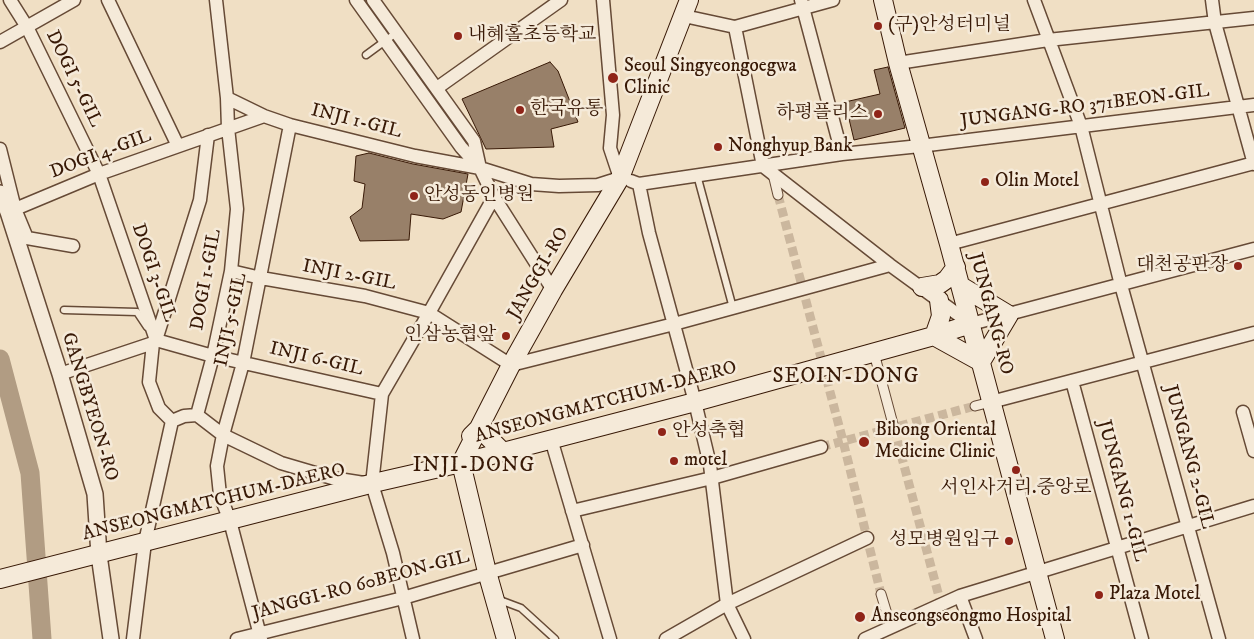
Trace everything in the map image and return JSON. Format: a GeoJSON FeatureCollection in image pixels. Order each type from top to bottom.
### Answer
{"type":"FeatureCollection","features":[{"type":"Feature","properties":{"kind":"main road","name":"JUNGANG-RO"},"geometry":{"type":"LineString","coordinates":[[883,0],[920,146],[956,267],[981,362],[983,404],[1036,571],[1055,639]]}},
{"type":"Feature","properties":{"kind":"main road","name":"JANGGI-RO"},"geometry":{"type":"LineString","coordinates":[[461,463],[511,365],[620,178],[686,8]]}},
{"type":"Feature","properties":{"kind":"main road"},"geometry":{"type":"LineString","coordinates":[[922,287],[940,284],[947,279],[956,267]]}},
{"type":"Feature","properties":{"kind":"main road"},"geometry":{"type":"LineString","coordinates":[[939,300],[941,316],[934,336],[981,362],[1009,315],[961,286]]}},
{"type":"Feature","properties":{"kind":"main road","name":"ANSEONGMATCHUM-DAERO"},"geometry":{"type":"LineString","coordinates":[[0,579],[695,402],[874,353],[971,324]]}},
{"type":"Feature","properties":{"kind":"main road"},"geometry":{"type":"LineString","coordinates":[[468,489],[436,469],[479,428],[503,452]]}},
{"type":"Feature","properties":{"kind":"main road"},"geometry":{"type":"LineString","coordinates":[[461,463],[487,572],[506,639]]}},
{"type":"Feature","properties":{"kind":"street"},"geometry":{"type":"LineString","coordinates":[[10,0],[27,27]]}},
{"type":"Feature","properties":{"kind":"street","name":"DOGI 5-GIL"},"geometry":{"type":"LineString","coordinates":[[0,42],[74,0]]}},
{"type":"Feature","properties":{"kind":"street"},"geometry":{"type":"LineString","coordinates":[[108,0],[178,146]]}},
{"type":"Feature","properties":{"kind":"street","name":"DOGI 1-GIL"},"geometry":{"type":"LineString","coordinates":[[197,415],[213,356],[231,271],[237,210],[216,0]]}},
{"type":"Feature","properties":{"kind":"street"},"geometry":{"type":"LineString","coordinates":[[356,0],[461,147],[480,168]]}},
{"type":"Feature","properties":{"kind":"street"},"geometry":{"type":"LineString","coordinates":[[372,0],[474,141],[480,168],[494,197],[553,290]]}},
{"type":"Feature","properties":{"kind":"street"},"geometry":{"type":"LineString","coordinates":[[437,88],[561,0]]}},
{"type":"Feature","properties":{"kind":"street"},"geometry":{"type":"LineString","coordinates":[[603,0],[613,115],[610,148],[620,178],[639,184],[649,233],[695,402],[710,465],[727,604],[744,639]]}},
{"type":"Feature","properties":{"kind":"street"},"geometry":{"type":"LineString","coordinates":[[686,8],[735,27],[802,4],[833,0]]}},
{"type":"Feature","properties":{"kind":"street","name":"JUNGANG 2-GIL"},"geometry":{"type":"LineString","coordinates":[[1034,0],[1081,126],[1121,285],[1219,639]]}},
{"type":"Feature","properties":{"kind":"street"},"geometry":{"type":"LineString","coordinates":[[949,244],[1254,163],[1215,23],[1212,0]]}},
{"type":"Feature","properties":{"kind":"street"},"geometry":{"type":"LineString","coordinates":[[802,4],[842,154]]}},
{"type":"Feature","properties":{"kind":"street"},"geometry":{"type":"LineString","coordinates":[[898,63],[1048,40],[1254,18]]}},
{"type":"Feature","properties":{"kind":"street","name":"DOGI 5-GIL"},"geometry":{"type":"LineString","coordinates":[[27,27],[99,174]]}},
{"type":"Feature","properties":{"kind":"street"},"geometry":{"type":"LineString","coordinates":[[735,27],[768,170],[778,195]]}},
{"type":"Feature","properties":{"kind":"street","name":"INJI 1-GIL"},"geometry":{"type":"LineString","coordinates":[[227,98],[264,116],[290,125],[415,156],[480,168],[531,184],[559,186],[598,185],[620,178]]}},
{"type":"Feature","properties":{"kind":"street","name":"JUNGANG-RO 371BEON-GIL"},"geometry":{"type":"LineString","coordinates":[[639,184],[697,175],[768,170],[842,154],[1254,105]]}},
{"type":"Feature","properties":{"kind":"street","name":"DOGI 4-GIL"},"geometry":{"type":"LineString","coordinates":[[12,210],[99,174],[264,116]]}},
{"type":"Feature","properties":{"kind":"street","name":"INJI 5-GIL"},"geometry":{"type":"LineString","coordinates":[[260,636],[230,520],[220,495],[217,466],[223,435],[243,363],[290,125]]}},
{"type":"Feature","properties":{"kind":"street"},"geometry":{"type":"LineString","coordinates":[[172,422],[160,408],[149,382],[155,342],[200,200],[208,135]]}},
{"type":"Feature","properties":{"kind":"street"},"geometry":{"type":"LineString","coordinates":[[0,149],[12,210],[27,238],[73,246]]}},
{"type":"Feature","properties":{"kind":"street"},"geometry":{"type":"LineString","coordinates":[[768,170],[890,265],[971,324]]}},
{"type":"Feature","properties":{"kind":"street","name":"DOGI 3-GIL"},"geometry":{"type":"LineString","coordinates":[[99,174],[155,342]]}},
{"type":"Feature","properties":{"kind":"street","name":"GANGBYEON-RO"},"geometry":{"type":"LineString","coordinates":[[0,192],[12,210],[95,494],[96,555],[111,639]]}},
{"type":"Feature","properties":{"kind":"street"},"geometry":{"type":"LineString","coordinates":[[413,639],[392,553],[372,484],[382,394],[494,197]]}},
{"type":"Feature","properties":{"kind":"street","name":"ANSEONGMATCHUM-DAERO"},"geometry":{"type":"LineString","coordinates":[[971,324],[1254,249]]}},
{"type":"Feature","properties":{"kind":"street"},"geometry":{"type":"LineString","coordinates":[[511,365],[674,324],[890,265]]}},
{"type":"Feature","properties":{"kind":"street","name":"INJI 2-GIL"},"geometry":{"type":"LineString","coordinates":[[231,271],[364,296],[429,313],[511,365]]}},
{"type":"Feature","properties":{"kind":"street"},"geometry":{"type":"LineString","coordinates":[[983,404],[1254,334]]}},
{"type":"Feature","properties":{"kind":"street"},"geometry":{"type":"LineString","coordinates":[[60,374],[155,342]]}},
{"type":"Feature","properties":{"kind":"street","name":"INJI 6-GIL"},"geometry":{"type":"LineString","coordinates":[[155,342],[382,394]]}},
{"type":"Feature","properties":{"kind":"street"},"geometry":{"type":"LineString","coordinates":[[874,353],[894,428]]}},
{"type":"Feature","properties":{"kind":"street","name":"JUNGANG 1-GIL"},"geometry":{"type":"LineString","coordinates":[[1072,381],[1142,639]]}},
{"type":"Feature","properties":{"kind":"street"},"geometry":{"type":"LineString","coordinates":[[1243,412],[1254,451]]}},
{"type":"Feature","properties":{"kind":"street"},"geometry":{"type":"LineString","coordinates":[[172,422],[184,416],[197,415],[223,435],[282,463],[332,478],[372,484]]}},
{"type":"Feature","properties":{"kind":"street"},"geometry":{"type":"LineString","coordinates":[[133,639],[144,542],[172,422]]}},
{"type":"Feature","properties":{"kind":"street"},"geometry":{"type":"LineString","coordinates":[[551,439],[610,639]]}},
{"type":"Feature","properties":{"kind":"street"},"geometry":{"type":"LineString","coordinates":[[572,511],[712,478],[821,447]]}},
{"type":"Feature","properties":{"kind":"street"},"geometry":{"type":"LineString","coordinates":[[865,639],[960,596],[1036,571],[1188,528],[1254,506]]}},
{"type":"Feature","properties":{"kind":"street"},"geometry":{"type":"LineString","coordinates":[[666,639],[727,604],[867,538]]}},
{"type":"Feature","properties":{"kind":"street"},"geometry":{"type":"LineString","coordinates":[[487,572],[583,545]]}},
{"type":"Feature","properties":{"kind":"street","name":"JANGGI-RO 60BEON-GIL"},"geometry":{"type":"LineString","coordinates":[[242,638],[260,636],[403,598],[487,572]]}},
{"type":"Feature","properties":{"kind":"street"},"geometry":{"type":"LineString","coordinates":[[881,594],[891,627]]}},
{"type":"Feature","properties":{"kind":"street"},"geometry":{"type":"LineString","coordinates":[[960,596],[976,639]]}},
{"type":"Feature","properties":{"kind":"lane"},"geometry":{"type":"LineString","coordinates":[[366,55],[396,33]]}},
{"type":"Feature","properties":{"kind":"lane"},"geometry":{"type":"LineString","coordinates":[[697,175],[732,308]]}},
{"type":"Feature","properties":{"kind":"lane","name":"DOGI 3-GIL"},"geometry":{"type":"LineString","coordinates":[[64,310],[137,312],[155,342]]}},
{"type":"Feature","properties":{"kind":"lane"},"geometry":{"type":"LineString","coordinates":[[494,597],[520,608],[555,639]]}},
{"type":"Feature","properties":{"kind":"building","name":"한국유통"},"geometry":{"type":"Polygon","coordinates":[[[550,62],[558,71],[578,122],[551,129],[554,147],[486,149],[462,99],[550,62]]]}},
{"type":"Feature","properties":{"kind":"building","name":"하평플리스"},"geometry":{"type":"Polygon","coordinates":[[[888,67],[905,128],[854,140],[845,102],[880,94],[874,70],[888,67]]]}},
{"type":"Feature","properties":{"kind":"building","name":"안성동인병원"},"geometry":{"type":"Polygon","coordinates":[[[369,153],[413,164],[468,174],[461,212],[443,219],[411,214],[409,240],[360,241],[350,217],[362,208],[365,184],[354,181],[356,156],[369,153]]]}},
{"type":"Feature","properties":{"kind":"waterway"},"geometry":{"type":"LineString","coordinates":[[0,359],[30,473],[42,639]]}},
{"type":"Feature","properties":{"kind":"tunnel"},"geometry":{"type":"LineString","coordinates":[[778,195],[881,594]]}},
{"type":"Feature","properties":{"kind":"tunnel"},"geometry":{"type":"LineString","coordinates":[[821,447],[975,406]]}},
{"type":"Feature","properties":{"kind":"tunnel"},"geometry":{"type":"LineString","coordinates":[[894,428],[941,604]]}},
{"type":"Feature","properties":{"kind":"place","name":"(구)안성터미널"},"geometry":{"type":"Point","coordinates":[878,26]}},
{"type":"Feature","properties":{"kind":"place","name":"내혜홀초등학교"},"geometry":{"type":"Point","coordinates":[458,36]}},
{"type":"Feature","properties":{"kind":"place","name":"Seoul Singyeongoegwa Clinic"},"geometry":{"type":"Point","coordinates":[613,78]}},
{"type":"Feature","properties":{"kind":"place","name":"한국유통"},"geometry":{"type":"Point","coordinates":[520,110]}},
{"type":"Feature","properties":{"kind":"place","name":"하평플리스"},"geometry":{"type":"Point","coordinates":[878,114]}},
{"type":"Feature","properties":{"kind":"place","name":"Nonghyup Bank"},"geometry":{"type":"Point","coordinates":[718,147]}},
{"type":"Feature","properties":{"kind":"place","name":"Olin Motel"},"geometry":{"type":"Point","coordinates":[985,182]}},
{"type":"Feature","properties":{"kind":"place","name":"안성동인병원"},"geometry":{"type":"Point","coordinates":[414,196]}},
{"type":"Feature","properties":{"kind":"place","name":"대천공판장"},"geometry":{"type":"Point","coordinates":[1238,266]}},
{"type":"Feature","properties":{"kind":"place","name":"인삼농협앞"},"geometry":{"type":"Point","coordinates":[506,336]}},
{"type":"Feature","properties":{"kind":"place","name":"안성축협"},"geometry":{"type":"Point","coordinates":[662,432]}},
{"type":"Feature","properties":{"kind":"place","name":"Bibong Oriental Medicine Clinic"},"geometry":{"type":"Point","coordinates":[864,442]}},
{"type":"Feature","properties":{"kind":"place","name":"motel"},"geometry":{"type":"Point","coordinates":[674,461]}},
{"type":"Feature","properties":{"kind":"place","name":"서인사거리.중앙로"},"geometry":{"type":"Point","coordinates":[1016,470]}},
{"type":"Feature","properties":{"kind":"place","name":"성모병원입구"},"geometry":{"type":"Point","coordinates":[1009,541]}},
{"type":"Feature","properties":{"kind":"place","name":"Plaza Motel"},"geometry":{"type":"Point","coordinates":[1099,595]}},
{"type":"Feature","properties":{"kind":"place","name":"Anseongseongmo Hospital"},"geometry":{"type":"Point","coordinates":[860,617]}},
{"type":"Feature","properties":{"kind":"district","name":"SEOIN-DONG"},"geometry":{"type":"Point","coordinates":[846,378]}},
{"type":"Feature","properties":{"kind":"district","name":"INJI-DONG"},"geometry":{"type":"Point","coordinates":[474,467]}}]}
